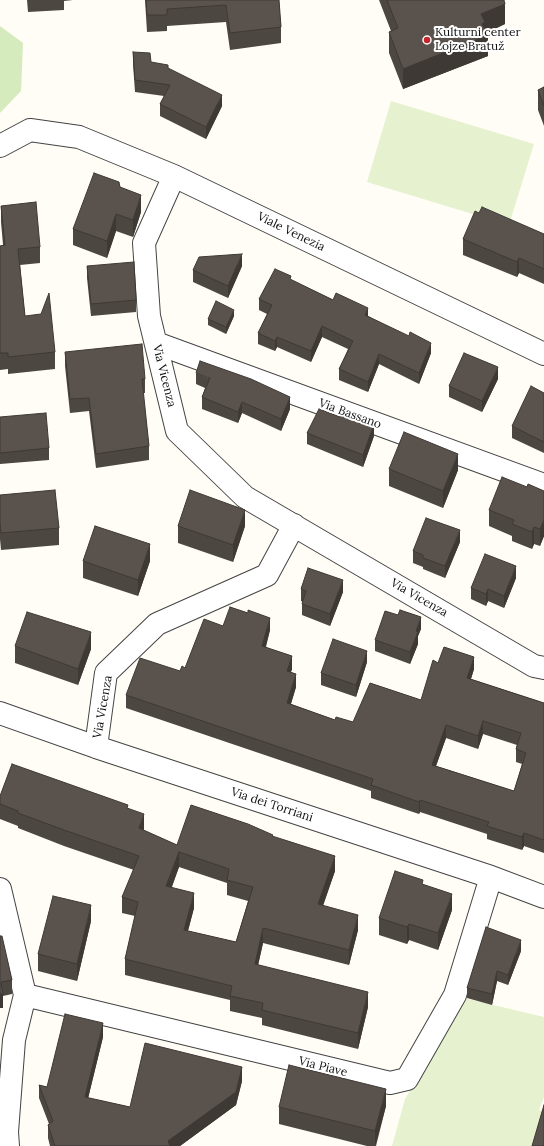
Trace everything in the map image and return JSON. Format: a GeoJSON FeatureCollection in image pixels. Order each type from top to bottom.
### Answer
{"type":"FeatureCollection","features":[{"type":"Feature","properties":{"kind":"street","name":"Viale Venezia"},"geometry":{"type":"LineString","coordinates":[[0,146],[30,130],[79,137],[174,176],[544,354]]}},
{"type":"Feature","properties":{"kind":"street","name":"Via Vicenza"},"geometry":{"type":"LineString","coordinates":[[174,176],[144,243],[149,316],[177,431],[245,497],[534,666],[544,668]]}},
{"type":"Feature","properties":{"kind":"street","name":"Via Bassano"},"geometry":{"type":"LineString","coordinates":[[156,343],[544,485]]}},
{"type":"Feature","properties":{"kind":"street","name":"Via Vicenza"},"geometry":{"type":"LineString","coordinates":[[96,748],[106,673],[157,624],[267,575],[294,525]]}},
{"type":"Feature","properties":{"kind":"street","name":"Via dei Torriani"},"geometry":{"type":"LineString","coordinates":[[0,713],[96,748],[491,877],[544,897]]}},
{"type":"Feature","properties":{"kind":"street","name":"Via Piave"},"geometry":{"type":"LineString","coordinates":[[25,995],[390,1083],[407,1079],[455,995],[491,877]]}},
{"type":"Feature","properties":{"kind":"street"},"geometry":{"type":"LineString","coordinates":[[1,897],[25,995],[14,1040],[5,1136]]}},
{"type":"Feature","properties":{"kind":"green space"},"geometry":{"type":"Polygon","coordinates":[[[0,26],[23,43],[21,91],[0,113],[0,26]]]}},
{"type":"Feature","properties":{"kind":"green space"},"geometry":{"type":"Polygon","coordinates":[[[391,101],[534,144],[509,225],[367,182],[391,101]]]}},
{"type":"Feature","properties":{"kind":"green space"},"geometry":{"type":"Polygon","coordinates":[[[464,998],[544,1017],[544,1097],[539,1110],[544,1112],[544,1125],[538,1146],[392,1146],[405,1099],[464,998]]]}},
{"type":"Feature","properties":{"kind":"building"},"geometry":{"type":"Polygon","coordinates":[[[146,0],[279,0],[281,27],[230,33],[226,5],[167,9],[167,15],[147,15],[146,0]]]}},
{"type":"Feature","properties":{"kind":"building","name":"Kulturni center Lojze Bratuž"},"geometry":{"type":"Polygon","coordinates":[[[387,0],[504,0],[505,4],[481,14],[485,22],[482,24],[488,35],[403,69],[389,32],[398,28],[387,0]]]}},
{"type":"Feature","properties":{"kind":"building"},"geometry":{"type":"Polygon","coordinates":[[[133,52],[150,53],[151,62],[168,65],[168,68],[222,95],[206,127],[160,104],[170,85],[135,80],[133,52]]]}},
{"type":"Feature","properties":{"kind":"building"},"geometry":{"type":"Polygon","coordinates":[[[544,87],[544,106],[538,90],[544,87]]]}},
{"type":"Feature","properties":{"kind":"building"},"geometry":{"type":"Polygon","coordinates":[[[94,173],[119,182],[120,187],[141,195],[133,220],[116,214],[107,241],[73,229],[94,173]]]}},
{"type":"Feature","properties":{"kind":"building"},"geometry":{"type":"Polygon","coordinates":[[[36,202],[40,247],[18,249],[25,316],[41,314],[49,293],[55,352],[8,357],[8,353],[0,353],[0,246],[5,245],[1,206],[36,202]]]}},
{"type":"Feature","properties":{"kind":"building"},"geometry":{"type":"Polygon","coordinates":[[[482,207],[544,234],[544,269],[519,258],[517,262],[463,239],[475,211],[479,213],[482,207]]]}},
{"type":"Feature","properties":{"kind":"building"},"geometry":{"type":"Polygon","coordinates":[[[242,254],[228,286],[193,270],[199,257],[242,254]]]}},
{"type":"Feature","properties":{"kind":"building"},"geometry":{"type":"Polygon","coordinates":[[[134,262],[136,300],[91,304],[87,266],[134,262]]]}},
{"type":"Feature","properties":{"kind":"building"},"geometry":{"type":"Polygon","coordinates":[[[275,269],[291,276],[290,279],[333,300],[336,293],[368,308],[365,315],[409,336],[410,332],[431,343],[419,373],[379,354],[368,382],[339,369],[353,341],[322,326],[311,351],[277,337],[275,341],[258,333],[272,305],[259,299],[275,269]]]}},
{"type":"Feature","properties":{"kind":"building"},"geometry":{"type":"Polygon","coordinates":[[[216,301],[234,310],[226,327],[208,319],[216,301]]]}},
{"type":"Feature","properties":{"kind":"building"},"geometry":{"type":"Polygon","coordinates":[[[142,344],[145,379],[142,379],[149,446],[96,454],[89,398],[70,399],[65,352],[142,344]]]}},
{"type":"Feature","properties":{"kind":"building"},"geometry":{"type":"Polygon","coordinates":[[[464,353],[498,367],[482,401],[449,386],[464,353]]]}},
{"type":"Feature","properties":{"kind":"building"},"geometry":{"type":"Polygon","coordinates":[[[200,361],[251,379],[290,397],[281,419],[242,402],[238,412],[202,397],[210,378],[196,373],[200,361]]]}},
{"type":"Feature","properties":{"kind":"building"},"geometry":{"type":"Polygon","coordinates":[[[531,386],[544,393],[544,442],[512,426],[531,386]]]}},
{"type":"Feature","properties":{"kind":"building"},"geometry":{"type":"Polygon","coordinates":[[[319,409],[340,417],[342,413],[374,424],[363,455],[307,433],[319,409]]]}},
{"type":"Feature","properties":{"kind":"building"},"geometry":{"type":"Polygon","coordinates":[[[46,413],[49,448],[0,453],[0,417],[46,413]]]}},
{"type":"Feature","properties":{"kind":"building"},"geometry":{"type":"Polygon","coordinates":[[[404,432],[458,454],[443,491],[389,469],[404,432]]]}},
{"type":"Feature","properties":{"kind":"building"},"geometry":{"type":"Polygon","coordinates":[[[502,477],[527,487],[528,484],[544,491],[544,520],[540,529],[534,527],[532,532],[512,524],[514,520],[489,510],[502,477]]]}},
{"type":"Feature","properties":{"kind":"building"},"geometry":{"type":"Polygon","coordinates":[[[55,490],[59,528],[1,533],[0,495],[55,490]]]}},
{"type":"Feature","properties":{"kind":"building"},"geometry":{"type":"Polygon","coordinates":[[[190,490],[245,510],[233,545],[178,526],[190,490]]]}},
{"type":"Feature","properties":{"kind":"building"},"geometry":{"type":"Polygon","coordinates":[[[426,518],[460,530],[445,566],[423,558],[423,555],[413,551],[426,518]]]}},
{"type":"Feature","properties":{"kind":"building"},"geometry":{"type":"Polygon","coordinates":[[[95,526],[150,544],[138,580],[83,561],[95,526]]]}},
{"type":"Feature","properties":{"kind":"building"},"geometry":{"type":"Polygon","coordinates":[[[485,554],[516,566],[504,596],[488,589],[486,594],[471,588],[485,554]]]}},
{"type":"Feature","properties":{"kind":"building"},"geometry":{"type":"Polygon","coordinates":[[[308,568],[343,580],[330,614],[302,604],[306,591],[301,589],[308,568]]]}},
{"type":"Feature","properties":{"kind":"building"},"geometry":{"type":"Polygon","coordinates":[[[230,607],[248,613],[248,610],[270,618],[262,646],[292,656],[287,671],[296,674],[287,703],[335,720],[336,717],[353,722],[370,683],[421,700],[433,660],[438,663],[444,647],[474,657],[467,678],[544,703],[544,840],[524,833],[522,837],[487,826],[489,822],[420,800],[419,802],[371,785],[373,779],[126,695],[140,658],[180,671],[182,666],[185,668],[204,619],[223,626],[230,607]],[[483,721],[478,736],[446,725],[432,765],[514,791],[526,753],[516,749],[521,733],[483,721]]]}},
{"type":"Feature","properties":{"kind":"building"},"geometry":{"type":"Polygon","coordinates":[[[400,610],[421,617],[416,631],[418,632],[410,652],[375,640],[385,611],[398,615],[400,610]]]}},
{"type":"Feature","properties":{"kind":"building"},"geometry":{"type":"Polygon","coordinates":[[[27,612],[91,632],[78,669],[15,646],[27,612]]]}},
{"type":"Feature","properties":{"kind":"building"},"geometry":{"type":"Polygon","coordinates":[[[333,639],[367,651],[356,685],[321,673],[333,639]]]}},
{"type":"Feature","properties":{"kind":"building"},"geometry":{"type":"Polygon","coordinates":[[[12,764],[128,805],[127,808],[144,814],[139,828],[177,845],[191,805],[248,824],[273,835],[272,836],[335,856],[318,904],[358,915],[349,950],[263,928],[255,964],[368,992],[358,1033],[262,1010],[263,1003],[230,996],[232,986],[125,959],[138,902],[122,897],[139,856],[18,813],[18,811],[0,804],[0,796],[12,764]],[[179,852],[166,886],[194,893],[184,930],[236,942],[253,887],[227,880],[229,869],[179,852]]]}},
{"type":"Feature","properties":{"kind":"building"},"geometry":{"type":"Polygon","coordinates":[[[395,871],[423,880],[422,884],[452,894],[438,933],[409,924],[407,927],[379,918],[395,871]]]}},
{"type":"Feature","properties":{"kind":"building"},"geometry":{"type":"Polygon","coordinates":[[[53,896],[91,905],[77,964],[38,954],[53,896]]]}},
{"type":"Feature","properties":{"kind":"building"},"geometry":{"type":"Polygon","coordinates":[[[486,927],[521,940],[508,975],[497,971],[492,994],[467,988],[486,927]]]}},
{"type":"Feature","properties":{"kind":"building"},"geometry":{"type":"Polygon","coordinates":[[[0,936],[2,936],[12,980],[1,982],[3,994],[0,994],[0,936]]]}},
{"type":"Feature","properties":{"kind":"building"},"geometry":{"type":"Polygon","coordinates":[[[65,1014],[103,1023],[85,1097],[130,1107],[145,1043],[242,1067],[236,1092],[168,1141],[170,1146],[55,1146],[48,1125],[53,1121],[39,1085],[47,1087],[65,1014]]]}},
{"type":"Feature","properties":{"kind":"building"},"geometry":{"type":"Polygon","coordinates":[[[289,1065],[386,1089],[375,1131],[279,1107],[289,1065]]]}},
{"type":"Feature","properties":{"kind":"building"},"geometry":{"type":"Polygon","coordinates":[[[544,1105],[544,1146],[532,1146],[544,1105]]]}},
{"type":"Feature","properties":{"kind":"place","name":"Kulturni center Lojze Bratuž"},"geometry":{"type":"Point","coordinates":[427,40]}}]}
